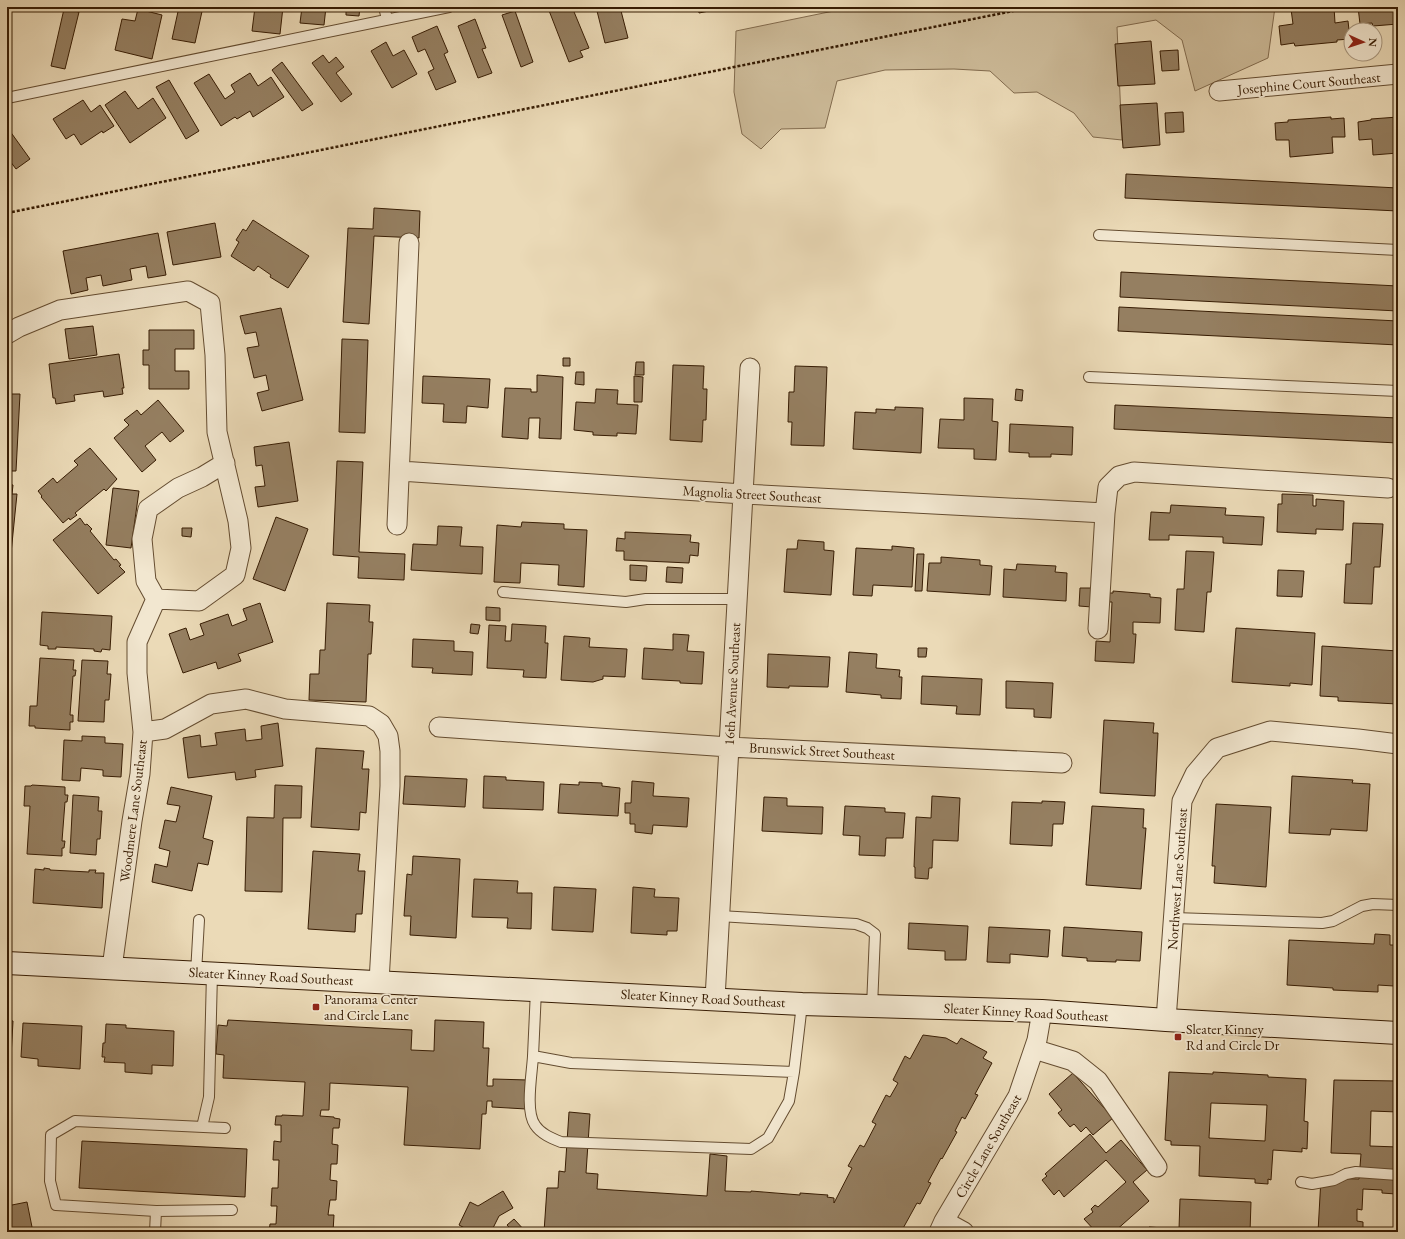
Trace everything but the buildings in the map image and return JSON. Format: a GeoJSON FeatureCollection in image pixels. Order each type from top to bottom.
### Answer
{"type":"FeatureCollection","features":[{"type":"Feature","properties":{"kind":"street","name":"Josephine Court Southeast"},"geometry":{"type":"LineString","coordinates":[[1219,91],[1398,74]]}},
{"type":"Feature","properties":{"kind":"street"},"geometry":{"type":"LineString","coordinates":[[397,525],[409,243]]}},
{"type":"Feature","properties":{"kind":"street"},"geometry":{"type":"LineString","coordinates":[[7,334],[19,327],[60,310],[188,291],[210,303],[215,355],[217,432],[225,463],[238,521],[241,548],[235,575],[199,601],[156,599],[146,581],[142,539],[148,509],[178,488],[202,477],[225,463]]}},
{"type":"Feature","properties":{"kind":"street","name":"16th Avenue Southeast"},"geometry":{"type":"LineString","coordinates":[[715,999],[750,368]]}},
{"type":"Feature","properties":{"kind":"street","name":"Magnolia Street Southeast"},"geometry":{"type":"LineString","coordinates":[[400,471],[743,494],[1105,513]]}},
{"type":"Feature","properties":{"kind":"street"},"geometry":{"type":"LineString","coordinates":[[1098,629],[1108,487],[1119,476],[1134,472],[1388,488]]}},
{"type":"Feature","properties":{"kind":"street","name":"Woodmere Lane Southeast"},"geometry":{"type":"LineString","coordinates":[[112,968],[132,821],[140,774],[143,732],[136,642],[156,599]]}},
{"type":"Feature","properties":{"kind":"street"},"geometry":{"type":"LineString","coordinates":[[143,732],[164,729],[211,704],[246,699],[286,709],[369,716],[381,724],[388,736],[390,772],[379,982]]}},
{"type":"Feature","properties":{"kind":"street","name":"Brunswick Street Southeast"},"geometry":{"type":"LineString","coordinates":[[439,727],[729,747],[1062,763]]}},
{"type":"Feature","properties":{"kind":"street","name":"Northwest Lane Southeast"},"geometry":{"type":"LineString","coordinates":[[1166,1020],[1182,801],[1195,774],[1216,748],[1270,731],[1398,744]]}},
{"type":"Feature","properties":{"kind":"street","name":"Sleater Kinney Road Southeast"},"geometry":{"type":"LineString","coordinates":[[7,963],[802,1004],[1042,1011],[1166,1020],[1398,1033]]}},
{"type":"Feature","properties":{"kind":"street","name":"Circle Lane Southeast"},"geometry":{"type":"LineString","coordinates":[[942,1226],[1018,1096],[1034,1049],[1042,1011]]}},
{"type":"Feature","properties":{"kind":"street"},"geometry":{"type":"LineString","coordinates":[[1034,1049],[1073,1061],[1098,1081],[1157,1167]]}},
{"type":"Feature","properties":{"kind":"street"},"geometry":{"type":"LineString","coordinates":[[942,1226],[964,1232]]}},
{"type":"Feature","properties":{"kind":"lane"},"geometry":{"type":"LineString","coordinates":[[384,7],[387,19]]}},
{"type":"Feature","properties":{"kind":"lane"},"geometry":{"type":"LineString","coordinates":[[7,98],[188,62],[449,7]]}},
{"type":"Feature","properties":{"kind":"lane"},"geometry":{"type":"LineString","coordinates":[[1098,235],[1398,250]]}},
{"type":"Feature","properties":{"kind":"lane"},"geometry":{"type":"LineString","coordinates":[[1089,377],[1398,392]]}},
{"type":"Feature","properties":{"kind":"lane"},"geometry":{"type":"LineString","coordinates":[[503,592],[626,602],[646,599],[737,599]]}},
{"type":"Feature","properties":{"kind":"lane"},"geometry":{"type":"LineString","coordinates":[[1174,918],[1322,923],[1333,921],[1362,906],[1373,904],[1398,906]]}},
{"type":"Feature","properties":{"kind":"lane"},"geometry":{"type":"LineString","coordinates":[[719,916],[856,924],[867,928],[875,934],[872,1007]]}},
{"type":"Feature","properties":{"kind":"lane"},"geometry":{"type":"LineString","coordinates":[[199,920],[204,973],[209,1097],[202,1127]]}},
{"type":"Feature","properties":{"kind":"lane"},"geometry":{"type":"LineString","coordinates":[[536,990],[529,1112],[534,1125],[545,1135],[561,1142],[751,1149],[768,1138],[789,1101],[802,1004]]}},
{"type":"Feature","properties":{"kind":"lane"},"geometry":{"type":"LineString","coordinates":[[533,1056],[571,1063],[794,1072]]}},
{"type":"Feature","properties":{"kind":"lane"},"geometry":{"type":"LineString","coordinates":[[225,1128],[76,1121],[51,1135],[50,1181],[56,1205],[156,1211],[232,1210]]}},
{"type":"Feature","properties":{"kind":"lane"},"geometry":{"type":"LineString","coordinates":[[1301,1182],[1312,1184],[1334,1180],[1346,1174],[1356,1172],[1398,1175]]}},
{"type":"Feature","properties":{"kind":"lane"},"geometry":{"type":"LineString","coordinates":[[155,1232],[156,1211]]}},
{"type":"Feature","properties":{"kind":"path"},"geometry":{"type":"LineString","coordinates":[[7,213],[1033,7]]}},
{"type":"Feature","properties":{"kind":"shaded area"},"geometry":{"type":"Polygon","coordinates":[[[853,7],[1275,7],[1268,58],[1195,91],[1182,40],[1156,20],[1117,27],[1122,140],[1093,137],[1074,113],[1037,92],[1014,93],[990,71],[954,69],[885,70],[837,81],[825,128],[781,129],[761,149],[742,134],[734,92],[736,31],[853,7]]]}},
{"type":"Feature","properties":{"kind":"place","name":"Panorama Center and Circle Lane"},"geometry":{"type":"Point","coordinates":[316,1007]}},
{"type":"Feature","properties":{"kind":"place","name":"Sleater Kinney Rd and Circle Dr"},"geometry":{"type":"Point","coordinates":[1178,1037]}}]}
